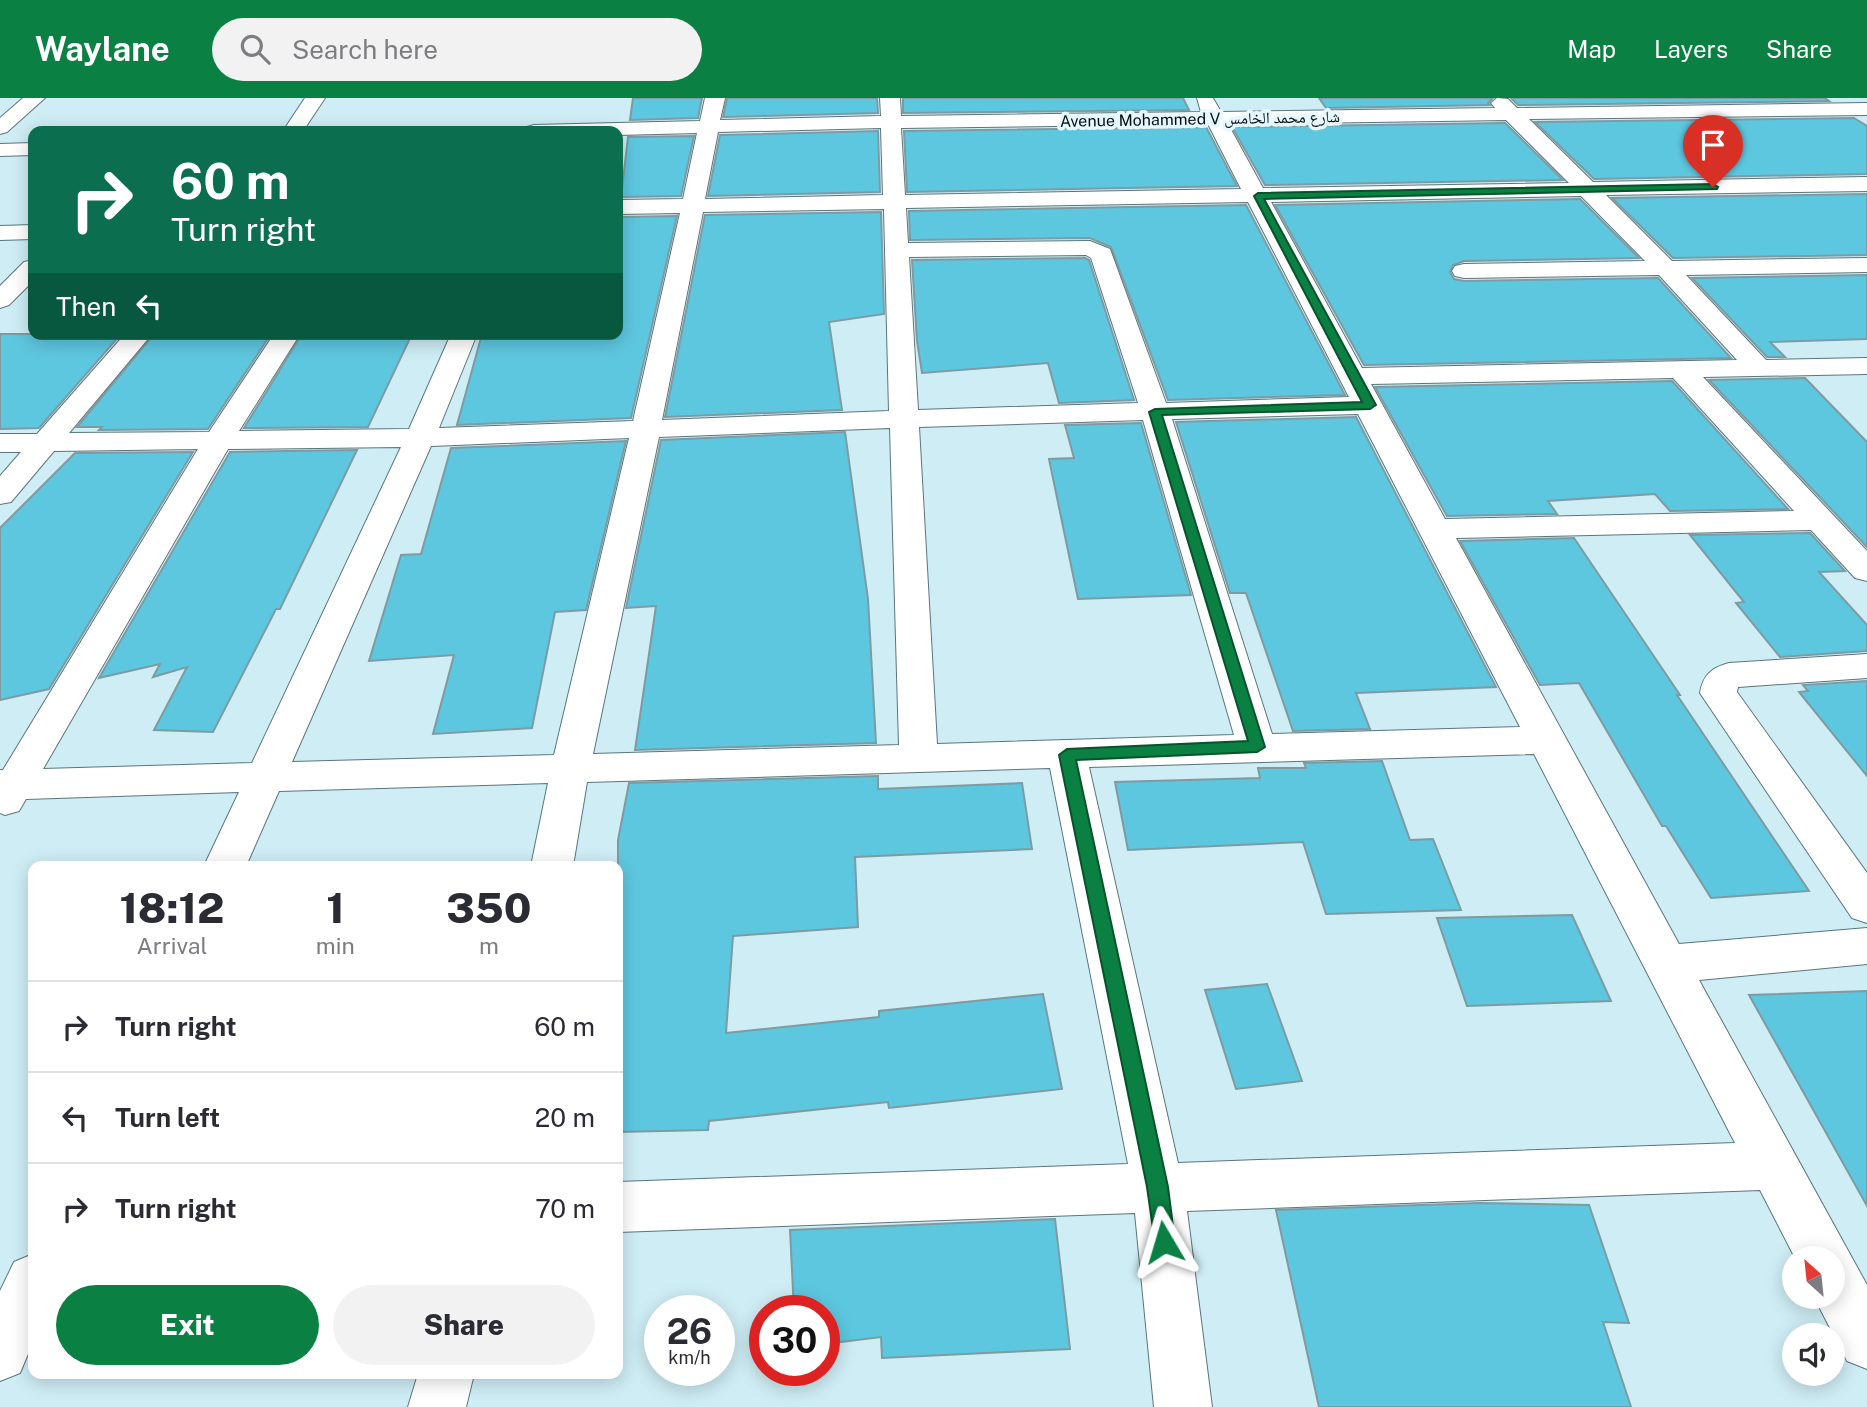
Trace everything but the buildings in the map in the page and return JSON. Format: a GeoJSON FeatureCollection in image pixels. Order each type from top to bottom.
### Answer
{"type":"FeatureCollection","features":[{"type":"Feature","properties":{"kind":"street"},"geometry":{"type":"LineString","coordinates":[[0,128],[35,98]]}},
{"type":"Feature","properties":{"kind":"street"},"geometry":{"type":"LineString","coordinates":[[296,126],[315,98]]}},
{"type":"Feature","properties":{"kind":"street"},"geometry":{"type":"LineString","coordinates":[[890,98],[902,419],[919,758]]}},
{"type":"Feature","properties":{"kind":"street"},"geometry":{"type":"LineString","coordinates":[[1851,98],[1867,109]]}},
{"type":"Feature","properties":{"kind":"street"},"geometry":{"type":"LineString","coordinates":[[1505,106],[1585,190],[1666,268],[1758,367]]}},
{"type":"Feature","properties":{"kind":"street","name":"Avenue Mohammed V شارع محمد الخامس"},"geometry":{"type":"LineString","coordinates":[[581,126],[712,112],[889,122],[1210,109],[1505,106],[1867,109]]}},
{"type":"Feature","properties":{"kind":"street"},"geometry":{"type":"LineString","coordinates":[[1210,109],[1817,1246]]}},
{"type":"Feature","properties":{"kind":"street"},"geometry":{"type":"LineString","coordinates":[[553,861],[570,769],[646,429],[712,112]]}},
{"type":"Feature","properties":{"kind":"street"},"geometry":{"type":"LineString","coordinates":[[0,150],[28,149]]}},
{"type":"Feature","properties":{"kind":"street"},"geometry":{"type":"LineString","coordinates":[[623,207],[1867,184]]}},
{"type":"Feature","properties":{"kind":"street"},"geometry":{"type":"LineString","coordinates":[[0,233],[28,232]]}},
{"type":"Feature","properties":{"kind":"street"},"geometry":{"type":"LineString","coordinates":[[897,250],[1090,248],[1102,254],[1155,412],[1257,747]]}},
{"type":"Feature","properties":{"kind":"street"},"geometry":{"type":"LineString","coordinates":[[1464,271],[1867,265]]}},
{"type":"Feature","properties":{"kind":"street"},"geometry":{"type":"LineString","coordinates":[[0,300],[28,272]]}},
{"type":"Feature","properties":{"kind":"street"},"geometry":{"type":"LineString","coordinates":[[0,495],[134,340]]}},
{"type":"Feature","properties":{"kind":"street"},"geometry":{"type":"LineString","coordinates":[[5,792],[218,441],[283,340]]}},
{"type":"Feature","properties":{"kind":"street"},"geometry":{"type":"LineString","coordinates":[[227,861],[420,438],[461,340]]}},
{"type":"Feature","properties":{"kind":"street"},"geometry":{"type":"LineString","coordinates":[[0,443],[420,438],[1155,412],[1362,391],[1682,370],[1867,366]]}},
{"type":"Feature","properties":{"kind":"street"},"geometry":{"type":"LineString","coordinates":[[1682,370],[1867,571]]}},
{"type":"Feature","properties":{"kind":"street"},"geometry":{"type":"LineString","coordinates":[[1435,529],[1821,520]]}},
{"type":"Feature","properties":{"kind":"street"},"geometry":{"type":"LineString","coordinates":[[1867,666],[1729,675],[1720,682],[1718,693],[1867,906]]}},
{"type":"Feature","properties":{"kind":"street"},"geometry":{"type":"LineString","coordinates":[[5,792],[266,778],[1548,740]]}},
{"type":"Feature","properties":{"kind":"street"},"geometry":{"type":"LineString","coordinates":[[1067,755],[1157,1187],[1182,1407]]}},
{"type":"Feature","properties":{"kind":"street"},"geometry":{"type":"LineString","coordinates":[[1667,964],[1867,946]]}},
{"type":"Feature","properties":{"kind":"street"},"geometry":{"type":"LineString","coordinates":[[623,1208],[1774,1166]]}},
{"type":"Feature","properties":{"kind":"street"},"geometry":{"type":"LineString","coordinates":[[0,1353],[28,1292]]}},
{"type":"Feature","properties":{"kind":"street"},"geometry":{"type":"LineString","coordinates":[[1845,1299],[1867,1340]]}},
{"type":"Feature","properties":{"kind":"street"},"geometry":{"type":"LineString","coordinates":[[438,1407],[445,1379]]}},
{"type":"Feature","properties":{"kind":"route"},"geometry":{"type":"LineString","coordinates":[[1164,1242],[1157,1187],[1067,755],[1257,747],[1155,412],[1370,405],[1258,196],[1713,187]]}}]}
